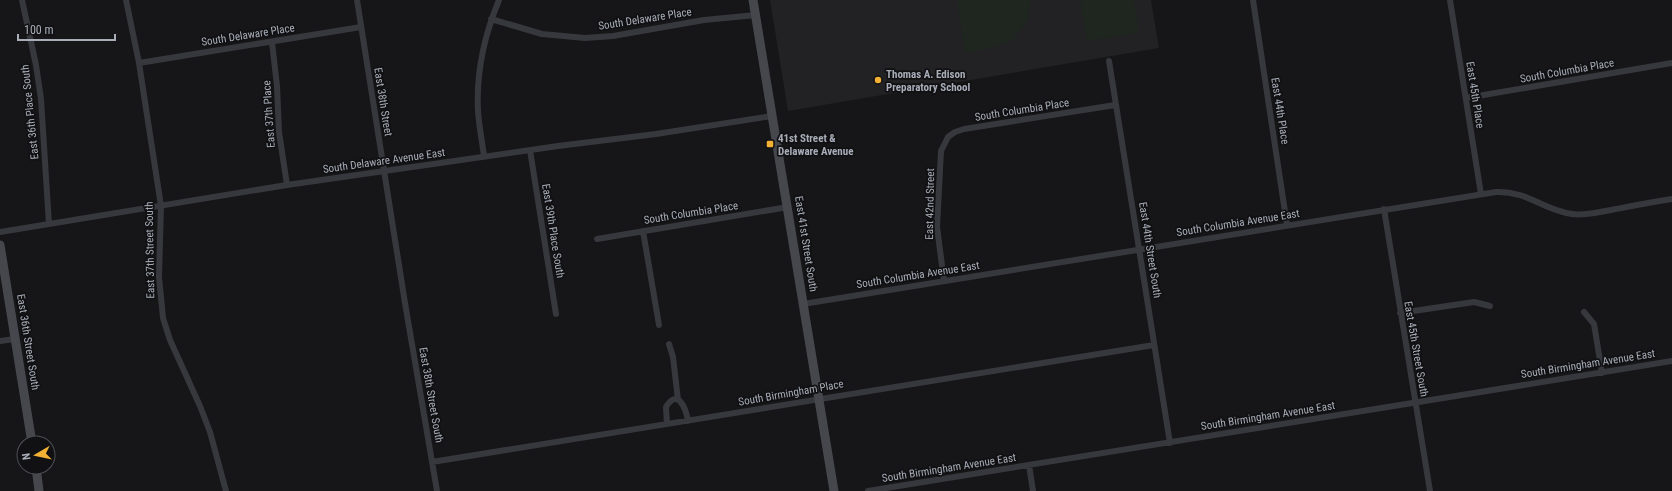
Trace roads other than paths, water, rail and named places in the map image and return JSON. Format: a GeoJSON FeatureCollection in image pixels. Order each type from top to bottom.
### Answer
{"type":"FeatureCollection","features":[{"type":"Feature","properties":{"kind":"main road","name":"East 41st Street South"},"geometry":{"type":"LineString","coordinates":[[753,0],[834,491]]}},
{"type":"Feature","properties":{"kind":"main road","name":"East 36th Street South"},"geometry":{"type":"LineString","coordinates":[[0,246],[31,435]]}},
{"type":"Feature","properties":{"kind":"main road"},"geometry":{"type":"LineString","coordinates":[[37,475],[39,491]]}},
{"type":"Feature","properties":{"kind":"street","name":"East 36th Place South"},"geometry":{"type":"LineString","coordinates":[[22,0],[36,65],[41,99],[49,224]]}},
{"type":"Feature","properties":{"kind":"street","name":"East 37th Street South"},"geometry":{"type":"LineString","coordinates":[[126,0],[138,63],[161,206],[159,277],[164,318],[170,340],[210,432],[226,491]]}},
{"type":"Feature","properties":{"kind":"street","name":"East 38th Street"},"geometry":{"type":"LineString","coordinates":[[356,0],[405,303]]}},
{"type":"Feature","properties":{"kind":"street"},"geometry":{"type":"LineString","coordinates":[[484,156],[478,112],[478,93],[482,53],[491,19],[499,0]]}},
{"type":"Feature","properties":{"kind":"street","name":"East 44th Place"},"geometry":{"type":"LineString","coordinates":[[1253,0],[1287,225]]}},
{"type":"Feature","properties":{"kind":"street","name":"East 45th Place"},"geometry":{"type":"LineString","coordinates":[[1450,0],[1481,194]]}},
{"type":"Feature","properties":{"kind":"street","name":"South Delaware Place"},"geometry":{"type":"LineString","coordinates":[[491,19],[542,34],[585,38],[613,36],[704,20],[756,15]]}},
{"type":"Feature","properties":{"kind":"street","name":"South Delaware Place"},"geometry":{"type":"LineString","coordinates":[[138,63],[361,27]]}},
{"type":"Feature","properties":{"kind":"street","name":"East 37th Place"},"geometry":{"type":"LineString","coordinates":[[272,42],[277,86],[279,132],[287,185]]}},
{"type":"Feature","properties":{"kind":"street","name":"East 44th Street South"},"geometry":{"type":"LineString","coordinates":[[1109,61],[1170,443]]}},
{"type":"Feature","properties":{"kind":"street","name":"South Columbia Place"},"geometry":{"type":"LineString","coordinates":[[1466,98],[1672,63]]}},
{"type":"Feature","properties":{"kind":"street","name":"South Columbia Place"},"geometry":{"type":"LineString","coordinates":[[941,151],[948,137],[955,132],[964,129],[1115,105]]}},
{"type":"Feature","properties":{"kind":"street","name":"South Delaware Avenue East"},"geometry":{"type":"LineString","coordinates":[[0,232],[287,185],[484,156],[656,134],[772,116]]}},
{"type":"Feature","properties":{"kind":"street","name":"East 39th Place South"},"geometry":{"type":"LineString","coordinates":[[530,150],[556,314]]}},
{"type":"Feature","properties":{"kind":"street","name":"East 42nd Street"},"geometry":{"type":"LineString","coordinates":[[941,151],[938,227],[944,281]]}},
{"type":"Feature","properties":{"kind":"street","name":"South Columbia Avenue East"},"geometry":{"type":"LineString","coordinates":[[803,304],[1481,194],[1510,191],[1558,211],[1573,214],[1587,214],[1672,199]]}},
{"type":"Feature","properties":{"kind":"street","name":"South Columbia Place"},"geometry":{"type":"LineString","coordinates":[[597,239],[788,207]]}},
{"type":"Feature","properties":{"kind":"street","name":"East 45th Street South"},"geometry":{"type":"LineString","coordinates":[[1384,209],[1430,491]]}},
{"type":"Feature","properties":{"kind":"street"},"geometry":{"type":"LineString","coordinates":[[643,231],[659,325]]}},
{"type":"Feature","properties":{"kind":"street"},"geometry":{"type":"LineString","coordinates":[[1400,313],[1474,302],[1490,306]]}},
{"type":"Feature","properties":{"kind":"street","name":"East 38th Street South"},"geometry":{"type":"LineString","coordinates":[[405,303],[437,491]]}},
{"type":"Feature","properties":{"kind":"street"},"geometry":{"type":"LineString","coordinates":[[1584,312],[1594,324],[1602,372]]}},
{"type":"Feature","properties":{"kind":"street"},"geometry":{"type":"LineString","coordinates":[[0,341],[15,339]]}},
{"type":"Feature","properties":{"kind":"street"},"geometry":{"type":"LineString","coordinates":[[668,344],[673,357],[678,400]]}},
{"type":"Feature","properties":{"kind":"street","name":"South Birmingham Place"},"geometry":{"type":"LineString","coordinates":[[432,462],[1154,344]]}},
{"type":"Feature","properties":{"kind":"street","name":"South Birmingham Avenue East"},"geometry":{"type":"LineString","coordinates":[[868,491],[1672,361]]}},
{"type":"Feature","properties":{"kind":"street"},"geometry":{"type":"LineString","coordinates":[[668,424],[666,407],[671,400],[678,400],[684,404],[688,421]]}},
{"type":"Feature","properties":{"kind":"street"},"geometry":{"type":"LineString","coordinates":[[1029,465],[1033,491]]}},
{"type":"Feature","properties":{"kind":"place","name":"Thomas A. Edison Preparatory School"},"geometry":{"type":"Point","coordinates":[878,80]}},
{"type":"Feature","properties":{"kind":"place","name":"41st Street & Delaware Avenue"},"geometry":{"type":"Point","coordinates":[770,144]}}]}
